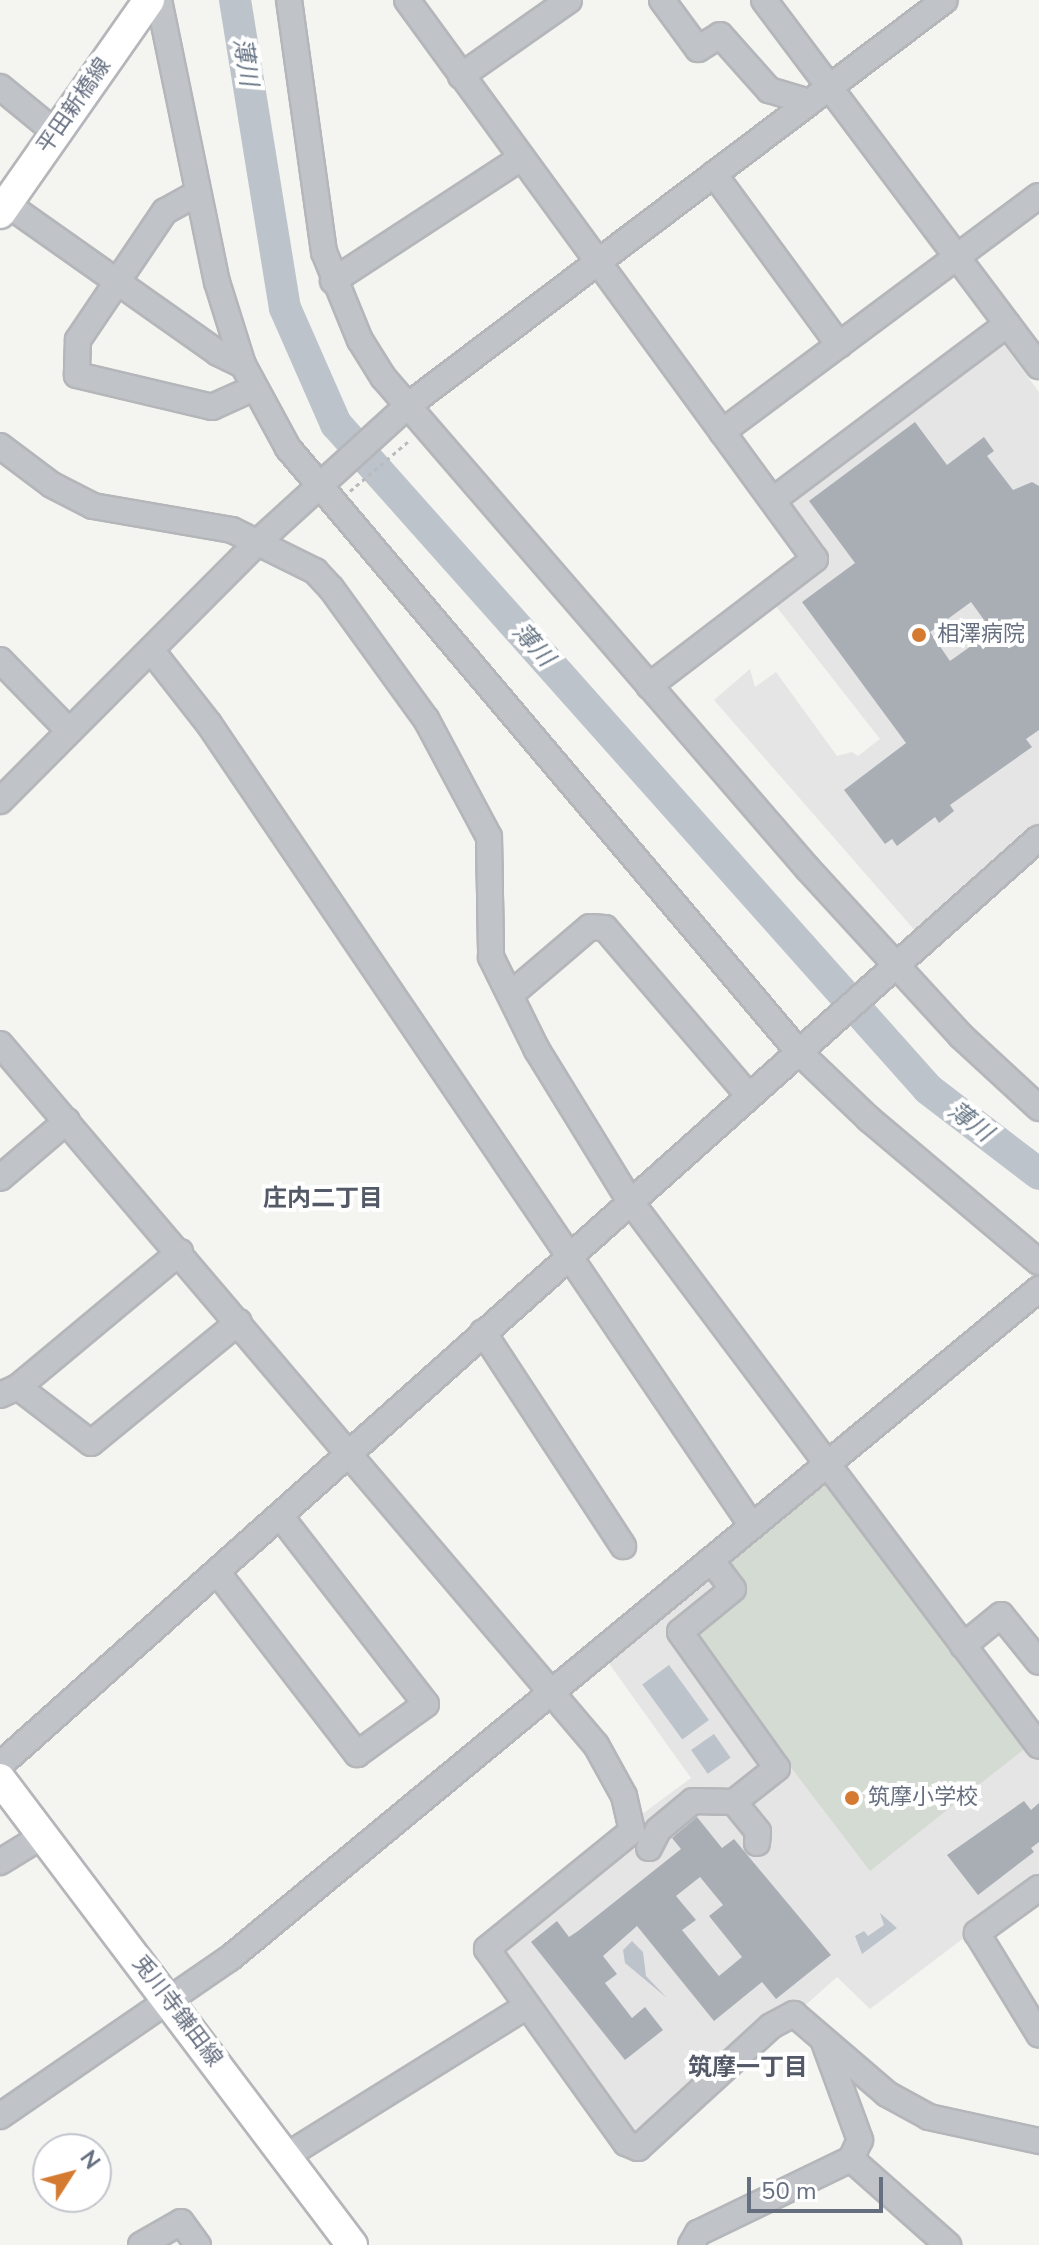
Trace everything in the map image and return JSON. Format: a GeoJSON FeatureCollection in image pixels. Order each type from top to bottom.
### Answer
{"type":"FeatureCollection","features":[{"type":"Feature","properties":{"kind":"main road","name":"平田新橋線"},"geometry":{"type":"LineString","coordinates":[[3,209],[149,0]]}},
{"type":"Feature","properties":{"kind":"main road","name":"兎川寺鎌田線"},"geometry":{"type":"LineString","coordinates":[[0,1779],[352,2245]]}},
{"type":"Feature","properties":{"kind":"street"},"geometry":{"type":"LineString","coordinates":[[159,0],[198,193],[243,365],[254,388],[320,484],[803,1048],[869,1119],[1039,1262]]}},
{"type":"Feature","properties":{"kind":"street"},"geometry":{"type":"LineString","coordinates":[[289,0],[317,213],[333,281],[360,340],[400,412],[649,686],[892,970],[1039,1108]]}},
{"type":"Feature","properties":{"kind":"street"},"geometry":{"type":"LineString","coordinates":[[407,0],[594,262],[815,559],[649,686]]}},
{"type":"Feature","properties":{"kind":"street"},"geometry":{"type":"LineString","coordinates":[[461,76],[569,0]]}},
{"type":"Feature","properties":{"kind":"street"},"geometry":{"type":"LineString","coordinates":[[662,0],[698,49],[720,35],[769,90],[818,95]]}},
{"type":"Feature","properties":{"kind":"street"},"geometry":{"type":"LineString","coordinates":[[764,0],[818,95],[957,258],[1039,366]]}},
{"type":"Feature","properties":{"kind":"street"},"geometry":{"type":"LineString","coordinates":[[0,801],[260,540],[400,412],[594,262],[945,0]]}},
{"type":"Feature","properties":{"kind":"street"},"geometry":{"type":"LineString","coordinates":[[0,87],[55,132]]}},
{"type":"Feature","properties":{"kind":"street"},"geometry":{"type":"LineString","coordinates":[[333,281],[521,158]]}},
{"type":"Feature","properties":{"kind":"street"},"geometry":{"type":"LineString","coordinates":[[714,174],[839,345]]}},
{"type":"Feature","properties":{"kind":"street"},"geometry":{"type":"LineString","coordinates":[[198,193],[165,211],[78,340],[77,375],[212,407],[254,388]]}},
{"type":"Feature","properties":{"kind":"street"},"geometry":{"type":"LineString","coordinates":[[722,432],[1039,196]]}},
{"type":"Feature","properties":{"kind":"street"},"geometry":{"type":"LineString","coordinates":[[3,209],[119,280],[218,353],[243,365]]}},
{"type":"Feature","properties":{"kind":"street"},"geometry":{"type":"LineString","coordinates":[[773,500],[1007,324]]}},
{"type":"Feature","properties":{"kind":"street"},"geometry":{"type":"LineString","coordinates":[[0,446],[52,485],[93,506],[196,522],[260,540],[315,571],[426,719],[489,837],[486,928],[491,957],[537,1050],[630,1201],[825,1465],[1039,1746]]}},
{"type":"Feature","properties":{"kind":"street"},"geometry":{"type":"LineString","coordinates":[[151,650],[209,724],[752,1526]]}},
{"type":"Feature","properties":{"kind":"street"},"geometry":{"type":"LineString","coordinates":[[0,660],[69,731]]}},
{"type":"Feature","properties":{"kind":"street"},"geometry":{"type":"LineString","coordinates":[[0,1765],[349,1455],[570,1253],[1039,838]]}},
{"type":"Feature","properties":{"kind":"street"},"geometry":{"type":"LineString","coordinates":[[510,995],[590,927],[605,928],[749,1096]]}},
{"type":"Feature","properties":{"kind":"street"},"geometry":{"type":"LineString","coordinates":[[0,1044],[180,1252],[596,1745],[624,1796],[632,1831],[487,1949],[626,2143],[638,2148],[771,2026],[794,2014],[887,2094],[929,2117],[1039,2141]]}},
{"type":"Feature","properties":{"kind":"street"},"geometry":{"type":"LineString","coordinates":[[0,1178],[67,1121]]}},
{"type":"Feature","properties":{"kind":"street"},"geometry":{"type":"LineString","coordinates":[[180,1252],[9,1391],[91,1443],[239,1322]]}},
{"type":"Feature","properties":{"kind":"street"},"geometry":{"type":"LineString","coordinates":[[0,2116],[169,2002],[552,1693],[1039,1289]]}},
{"type":"Feature","properties":{"kind":"street"},"geometry":{"type":"LineString","coordinates":[[483,1332],[623,1546]]}},
{"type":"Feature","properties":{"kind":"street"},"geometry":{"type":"LineString","coordinates":[[217,1572],[357,1754],[426,1704],[280,1516]]}},
{"type":"Feature","properties":{"kind":"street"},"geometry":{"type":"LineString","coordinates":[[649,1848],[658,1830],[693,1801],[734,1802],[777,1768],[680,1632],[733,1589],[711,1560]]}},
{"type":"Feature","properties":{"kind":"street"},"geometry":{"type":"LineString","coordinates":[[963,1646],[1001,1615],[1039,1662]]}},
{"type":"Feature","properties":{"kind":"street"},"geometry":{"type":"LineString","coordinates":[[734,1802],[758,1832],[757,1843]]}},
{"type":"Feature","properties":{"kind":"street"},"geometry":{"type":"LineString","coordinates":[[0,1862],[44,1835]]}},
{"type":"Feature","properties":{"kind":"street"},"geometry":{"type":"LineString","coordinates":[[1035,2021],[977,1933],[1039,1888]]}},
{"type":"Feature","properties":{"kind":"street"},"geometry":{"type":"LineString","coordinates":[[286,2156],[527,2006]]}},
{"type":"Feature","properties":{"kind":"street"},"geometry":{"type":"LineString","coordinates":[[691,2245],[698,2233],[851,2159],[860,2140],[822,2037]]}},
{"type":"Feature","properties":{"kind":"street"},"geometry":{"type":"LineString","coordinates":[[851,2159],[948,2245]]}},
{"type":"Feature","properties":{"kind":"street"},"geometry":{"type":"LineString","coordinates":[[141,2245],[181,2222],[198,2245]]}},
{"type":"Feature","properties":{"kind":"path"},"geometry":{"type":"LineString","coordinates":[[340,500],[413,436]]}},
{"type":"Feature","properties":{"kind":"shaded area","name":"相澤病院"},"geometry":{"type":"Polygon","coordinates":[[[999,338],[1039,392],[1039,826],[917,933],[714,700],[750,669],[755,687],[776,672],[837,756],[852,752],[858,756],[880,739],[772,601],[825,561],[782,503],[999,338]]]}},
{"type":"Feature","properties":{"kind":"shaded area","name":"筑摩小学校"},"geometry":{"type":"Polygon","coordinates":[[[825,1484],[831,1485],[1039,1761],[1039,1881],[870,2009],[837,1977],[801,2009],[787,2003],[779,2007],[638,2136],[628,2132],[505,1956],[505,1947],[638,1817],[691,1778],[608,1662],[825,1484]]]}},
{"type":"Feature","properties":{"kind":"shaded area"},"geometry":{"type":"Polygon","coordinates":[[[825,1484],[831,1485],[1028,1746],[870,1871],[690,1635],[747,1594],[726,1565],[825,1484]]]}},
{"type":"Feature","properties":{"kind":"shaded area"},"geometry":{"type":"Polygon","coordinates":[[[669,1665],[709,1720],[682,1739],[642,1684],[669,1665]]]}},
{"type":"Feature","properties":{"kind":"shaded area"},"geometry":{"type":"Polygon","coordinates":[[[714,1734],[731,1758],[708,1774],[691,1750],[714,1734]]]}},
{"type":"Feature","properties":{"kind":"shaded area"},"geometry":{"type":"Polygon","coordinates":[[[880,1913],[897,1928],[862,1954],[855,1936],[864,1931],[868,1936],[884,1925],[880,1913]]]}},
{"type":"Feature","properties":{"kind":"shaded area"},"geometry":{"type":"Polygon","coordinates":[[[632,1941],[643,1952],[646,1976],[667,1998],[625,1963],[623,1950],[632,1941]]]}},
{"type":"Feature","properties":{"kind":"building"},"geometry":{"type":"Polygon","coordinates":[[[915,422],[947,465],[984,437],[994,451],[987,456],[1013,490],[1032,482],[1039,486],[1039,730],[1026,739],[1032,747],[950,805],[954,811],[939,823],[935,817],[897,846],[892,839],[885,844],[844,790],[906,743],[802,602],[855,563],[809,501],[915,422]],[[971,602],[930,632],[950,661],[992,631],[971,602]]]}},
{"type":"Feature","properties":{"kind":"building"},"geometry":{"type":"Polygon","coordinates":[[[1024,1801],[1031,1810],[1039,1803],[1039,1842],[1031,1848],[1034,1852],[978,1895],[947,1855],[1024,1801]]]}},
{"type":"Feature","properties":{"kind":"building"},"geometry":{"type":"Polygon","coordinates":[[[697,1817],[722,1848],[734,1839],[831,1955],[776,1999],[762,1982],[714,2021],[637,1926],[603,1956],[617,1974],[605,1983],[632,2018],[645,2007],[663,2030],[625,2060],[531,1942],[557,1921],[569,1937],[578,1931],[681,1849],[672,1838],[697,1817]],[[700,1877],[676,1896],[696,1920],[682,1930],[719,1976],[742,1957],[709,1916],[723,1905],[700,1877]]]}},
{"type":"Feature","properties":{"kind":"waterway","name":"薄川"},"geometry":{"type":"LineString","coordinates":[[235,0],[285,308],[336,424],[928,1089],[1039,1174]]}},
{"type":"Feature","properties":{"kind":"place","name":"相澤病院"},"geometry":{"type":"Point","coordinates":[919,635]}},
{"type":"Feature","properties":{"kind":"place","name":"筑摩小学校"},"geometry":{"type":"Point","coordinates":[852,1798]}},
{"type":"Feature","properties":{"kind":"district","name":"庄内二丁目"},"geometry":{"type":"Point","coordinates":[323,1199]}},
{"type":"Feature","properties":{"kind":"district","name":"筑摩一丁目"},"geometry":{"type":"Point","coordinates":[748,2068]}}]}
